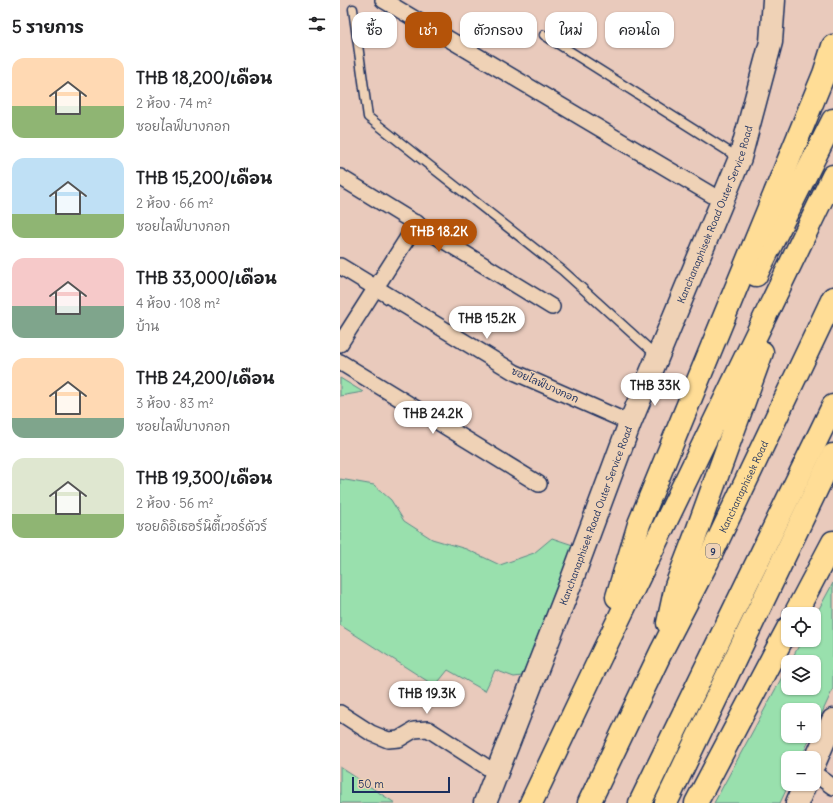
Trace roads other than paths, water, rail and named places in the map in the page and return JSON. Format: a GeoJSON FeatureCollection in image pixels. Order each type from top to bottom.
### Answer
{"type":"FeatureCollection","features":[{"type":"Feature","properties":{"kind":"highway"},"geometry":{"type":"LineString","coordinates":[[598,662],[639,524],[824,74],[833,46]]}},
{"type":"Feature","properties":{"kind":"highway"},"geometry":{"type":"LineString","coordinates":[[715,340],[755,278],[833,120]]}},
{"type":"Feature","properties":{"kind":"highway"},"geometry":{"type":"LineString","coordinates":[[532,803],[598,662],[833,176]]}},
{"type":"Feature","properties":{"kind":"highway"},"geometry":{"type":"LineString","coordinates":[[662,650],[676,586],[769,331],[782,281]]}},
{"type":"Feature","properties":{"kind":"highway","name":"Kanchanaphisek Road"},"geometry":{"type":"LineString","coordinates":[[590,803],[662,650],[708,561],[833,298]]}},
{"type":"Feature","properties":{"kind":"highway"},"geometry":{"type":"LineString","coordinates":[[640,803],[833,406]]}},
{"type":"Feature","properties":{"kind":"highway"},"geometry":{"type":"LineString","coordinates":[[666,803],[764,602],[833,455]]}},
{"type":"Feature","properties":{"kind":"highway"},"geometry":{"type":"LineString","coordinates":[[799,607],[833,542]]}},
{"type":"Feature","properties":{"kind":"highway"},"geometry":{"type":"LineString","coordinates":[[696,803],[781,641]]}},
{"type":"Feature","properties":{"kind":"main road","name":"Kanchanaphisek Road Outer Service Road"},"geometry":{"type":"LineString","coordinates":[[484,803],[568,590],[630,423],[740,158],[771,42],[774,0]]}},
{"type":"Feature","properties":{"kind":"main road"},"geometry":{"type":"LineString","coordinates":[[820,751],[833,720]]}},
{"type":"Feature","properties":{"kind":"main road"},"geometry":{"type":"LineString","coordinates":[[797,803],[802,791]]}},
{"type":"Feature","properties":{"kind":"street"},"geometry":{"type":"LineString","coordinates":[[383,0],[722,202]]}},
{"type":"Feature","properties":{"kind":"street"},"geometry":{"type":"LineString","coordinates":[[340,177],[552,306]]}},
{"type":"Feature","properties":{"kind":"street"},"geometry":{"type":"LineString","coordinates":[[340,344],[417,223]]}},
{"type":"Feature","properties":{"kind":"street","name":"ซอยไลฟ์บางกอก"},"geometry":{"type":"LineString","coordinates":[[340,266],[514,372],[630,423]]}},
{"type":"Feature","properties":{"kind":"street"},"geometry":{"type":"LineString","coordinates":[[340,362],[539,484]]}},
{"type":"Feature","properties":{"kind":"street"},"geometry":{"type":"LineString","coordinates":[[340,713],[371,733],[388,740],[399,739],[414,730],[428,729],[496,773]]}},
{"type":"Feature","properties":{"kind":"street"},"geometry":{"type":"LineString","coordinates":[[821,778],[833,787]]}},
{"type":"Feature","properties":{"kind":"lane"},"geometry":{"type":"LineString","coordinates":[[353,9],[368,117],[562,270],[658,357]]}},
{"type":"Feature","properties":{"kind":"lane"},"geometry":{"type":"LineString","coordinates":[[544,35],[740,158]]}}]}
